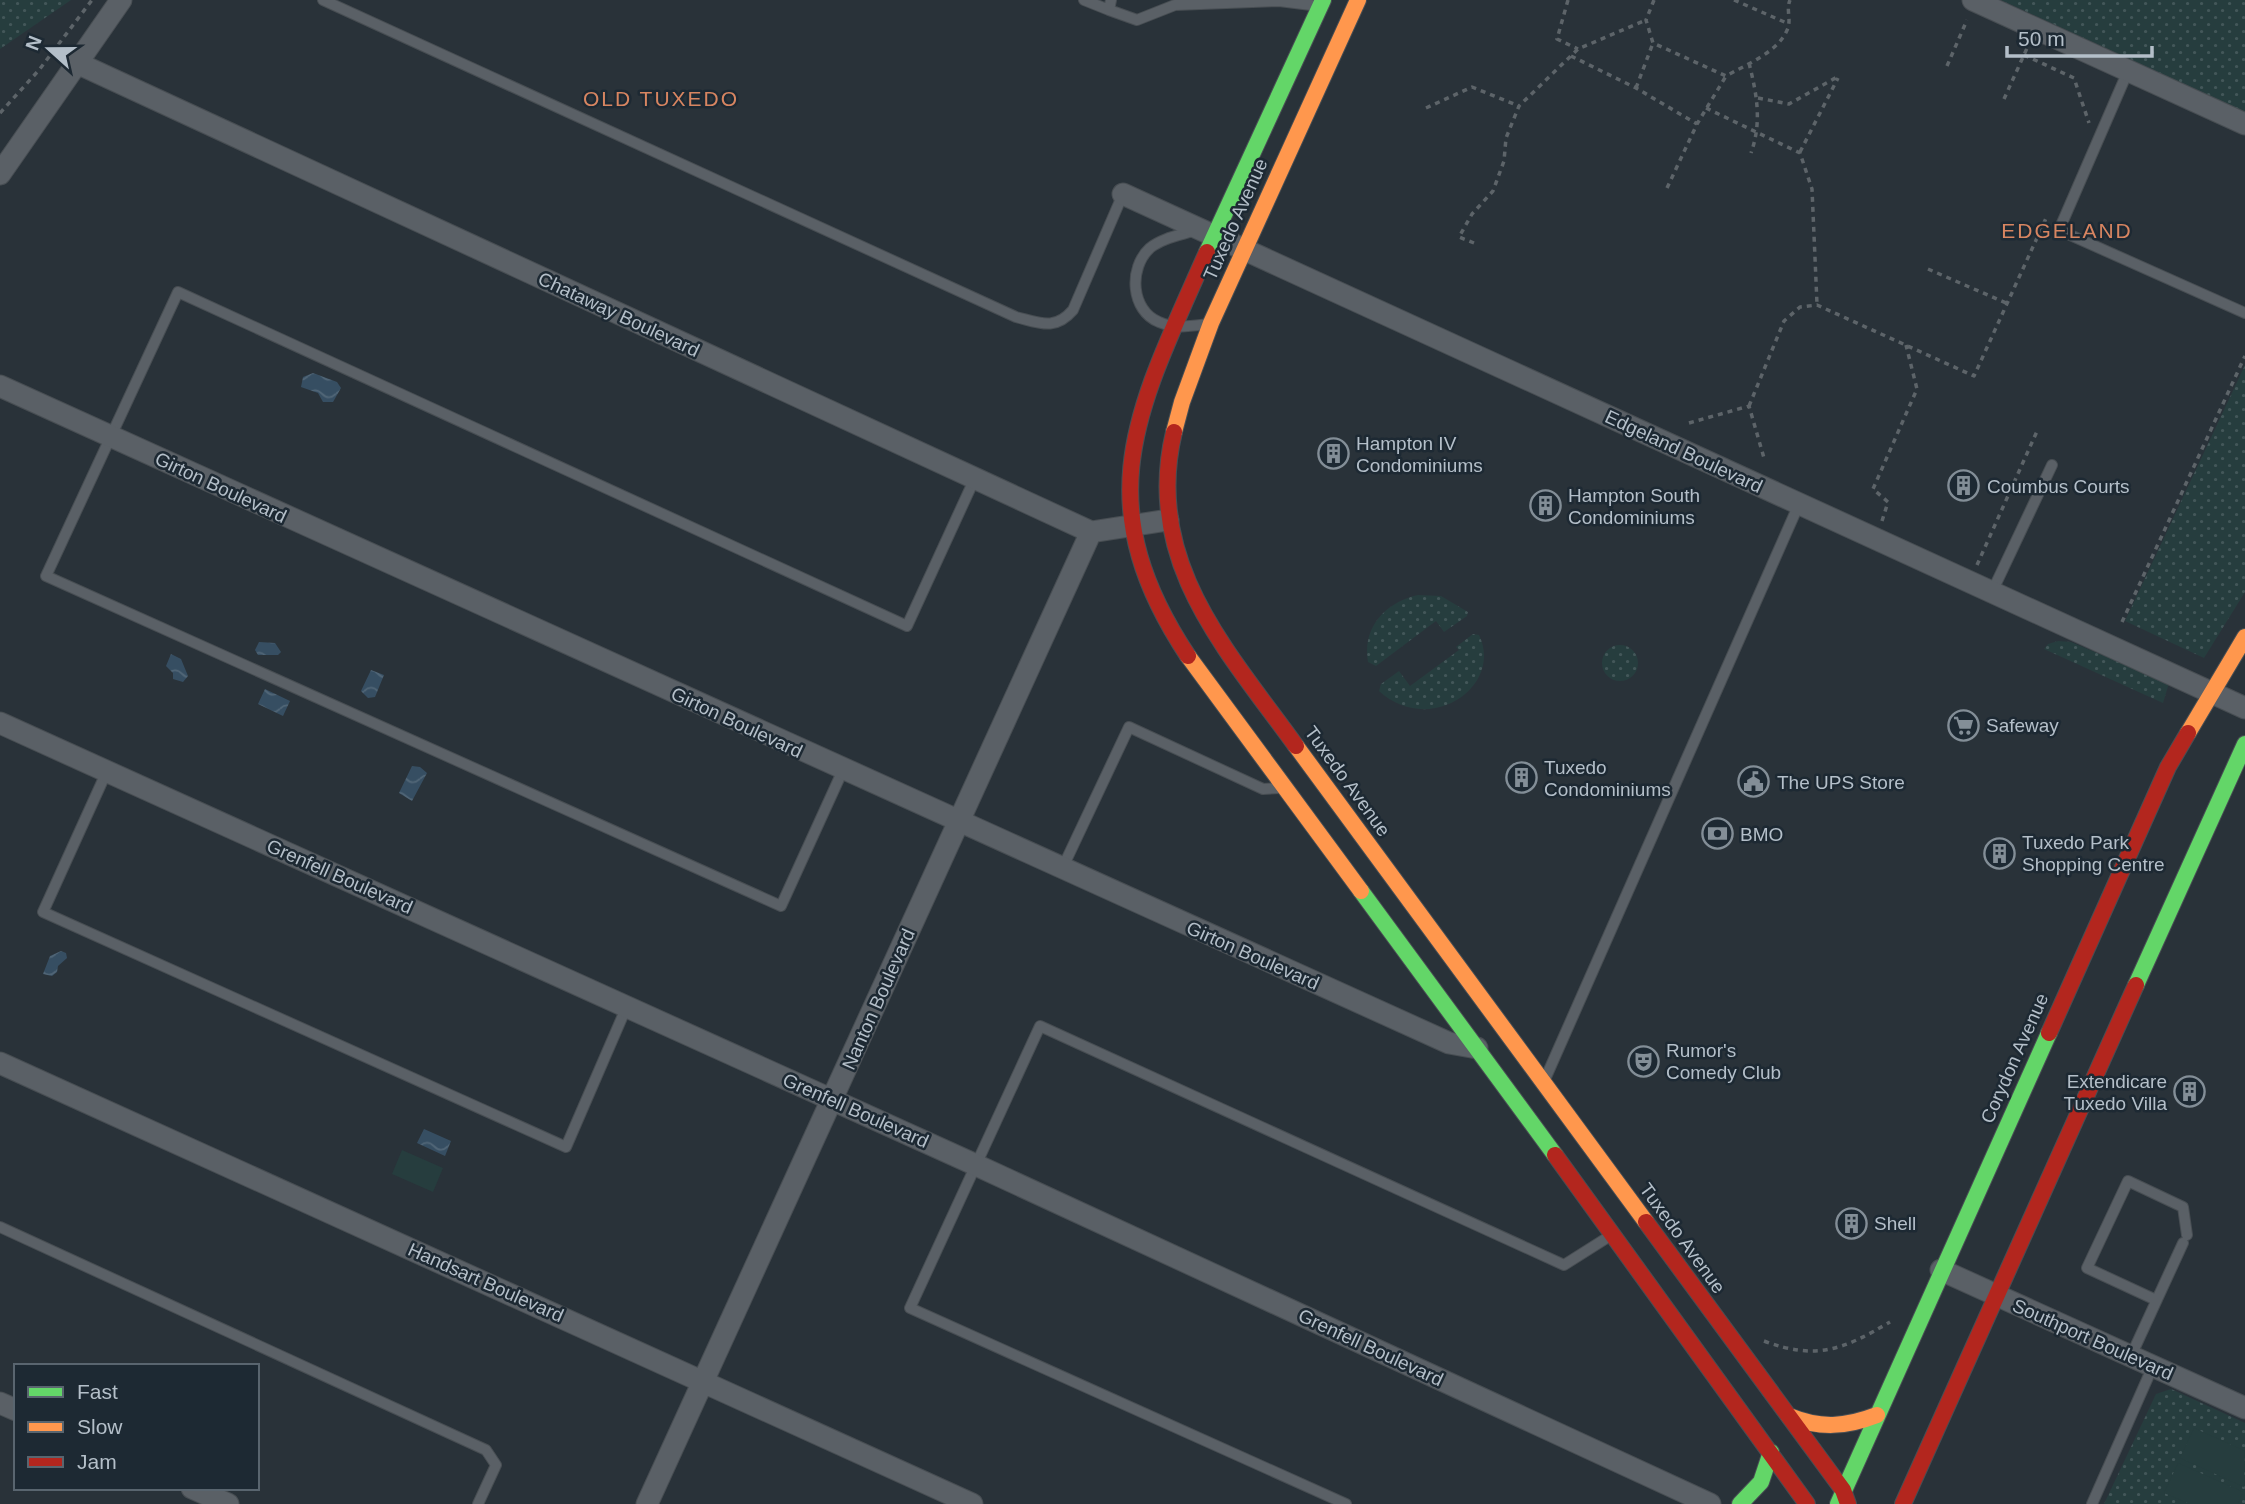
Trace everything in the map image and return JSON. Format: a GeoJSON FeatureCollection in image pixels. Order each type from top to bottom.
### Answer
{"type":"FeatureCollection","features":[{"type":"Feature","properties":{"kind":"main road","name":"Tuxedo Avenue"},"geometry":{"type":"LineString","coordinates":[[1358,0],[1212,324],[1174,434],[1167,486],[1168,520],[1185,579],[1219,639],[1789,1416],[1843,1499]]}},
{"type":"Feature","properties":{"kind":"main road","name":"Tuxedo Avenue"},"geometry":{"type":"LineString","coordinates":[[1321,3],[1206,232],[1175,327],[1153,377],[1133,444],[1128,473],[1131,526],[1146,583],[1168,625],[1613,1233],[1634,1255],[1807,1504]]}},
{"type":"Feature","properties":{"kind":"main road"},"geometry":{"type":"LineString","coordinates":[[1321,3],[1349,19]]}},
{"type":"Feature","properties":{"kind":"main road","name":"Corydon Avenue"},"geometry":{"type":"LineString","coordinates":[[1843,1499],[1941,1270],[2168,767],[2245,637]]}},
{"type":"Feature","properties":{"kind":"main road"},"geometry":{"type":"LineString","coordinates":[[1903,1504],[2245,744]]}},
{"type":"Feature","properties":{"kind":"main road"},"geometry":{"type":"LineString","coordinates":[[1789,1416],[1808,1425],[1832,1429],[1847,1427],[1877,1415]]}},
{"type":"Feature","properties":{"kind":"main road"},"geometry":{"type":"LineString","coordinates":[[1740,1504],[1754,1493],[1765,1477],[1772,1452]]}},
{"type":"Feature","properties":{"kind":"street"},"geometry":{"type":"LineString","coordinates":[[0,174],[121,0]]}},
{"type":"Feature","properties":{"kind":"street"},"geometry":{"type":"LineString","coordinates":[[1974,1],[2245,124]]}},
{"type":"Feature","properties":{"kind":"street","name":"Chataway Boulevard"},"geometry":{"type":"LineString","coordinates":[[77,63],[1091,532]]}},
{"type":"Feature","properties":{"kind":"street","name":"Edgeland Boulevard"},"geometry":{"type":"LineString","coordinates":[[1123,194],[2245,708]]}},
{"type":"Feature","properties":{"kind":"street","name":"Girton Boulevard"},"geometry":{"type":"LineString","coordinates":[[0,386],[1449,1043],[1477,1048]]}},
{"type":"Feature","properties":{"kind":"street"},"geometry":{"type":"LineString","coordinates":[[1091,532],[1168,520]]}},
{"type":"Feature","properties":{"kind":"street","name":"Nanton Boulevard"},"geometry":{"type":"LineString","coordinates":[[647,1504],[1091,532]]}},
{"type":"Feature","properties":{"kind":"street","name":"Grenfell Boulevard"},"geometry":{"type":"LineString","coordinates":[[0,723],[976,1165],[1710,1504]]}},
{"type":"Feature","properties":{"kind":"street","name":"Handsart Boulevard"},"geometry":{"type":"LineString","coordinates":[[0,1063],[972,1504]]}},
{"type":"Feature","properties":{"kind":"street","name":"Southport Boulevard"},"geometry":{"type":"LineString","coordinates":[[1941,1270],[2245,1408]]}},
{"type":"Feature","properties":{"kind":"street"},"geometry":{"type":"LineString","coordinates":[[196,1490],[228,1504]]}},
{"type":"Feature","properties":{"kind":"lane"},"geometry":{"type":"LineString","coordinates":[[323,0],[1016,317],[1050,326],[1063,322],[1073,310],[1123,194]]}},
{"type":"Feature","properties":{"kind":"lane"},"geometry":{"type":"LineString","coordinates":[[1084,0],[1110,5],[1137,20],[1175,5],[1279,1],[1321,3]]}},
{"type":"Feature","properties":{"kind":"lane"},"geometry":{"type":"LineString","coordinates":[[2128,71],[2059,230],[2245,313]]}},
{"type":"Feature","properties":{"kind":"lane"},"geometry":{"type":"LineString","coordinates":[[1206,232],[1150,248],[1136,273],[1137,295],[1142,309],[1158,322],[1175,327],[1212,324]]}},
{"type":"Feature","properties":{"kind":"lane"},"geometry":{"type":"LineString","coordinates":[[843,770],[781,906],[46,576],[178,292],[907,626],[975,478]]}},
{"type":"Feature","properties":{"kind":"lane"},"geometry":{"type":"LineString","coordinates":[[1993,592],[2052,465]]}},
{"type":"Feature","properties":{"kind":"lane"},"geometry":{"type":"LineString","coordinates":[[1543,1083],[1799,504]]}},
{"type":"Feature","properties":{"kind":"lane"},"geometry":{"type":"LineString","coordinates":[[1062,869],[1129,727],[1263,789],[1285,788]]}},
{"type":"Feature","properties":{"kind":"lane"},"geometry":{"type":"LineString","coordinates":[[107,771],[43,912],[566,1147],[627,1006]]}},
{"type":"Feature","properties":{"kind":"lane"},"geometry":{"type":"LineString","coordinates":[[1346,1504],[910,1308],[1040,1027],[1564,1265],[1613,1233]]}},
{"type":"Feature","properties":{"kind":"lane"},"geometry":{"type":"LineString","coordinates":[[2131,1356],[2185,1239],[2183,1207],[2127,1181],[2087,1268],[2156,1300]]}},
{"type":"Feature","properties":{"kind":"lane"},"geometry":{"type":"LineString","coordinates":[[0,1227],[486,1450],[496,1465],[478,1504]]}},
{"type":"Feature","properties":{"kind":"lane"},"geometry":{"type":"LineString","coordinates":[[1657,1257],[1676,1263]]}},
{"type":"Feature","properties":{"kind":"lane"},"geometry":{"type":"LineString","coordinates":[[2092,1504],[2153,1366]]}},
{"type":"Feature","properties":{"kind":"path"},"geometry":{"type":"LineString","coordinates":[[0,113],[39,70],[92,0]]}},
{"type":"Feature","properties":{"kind":"path"},"geometry":{"type":"LineString","coordinates":[[1568,0],[1557,39],[1578,49]]}},
{"type":"Feature","properties":{"kind":"path"},"geometry":{"type":"LineString","coordinates":[[1636,88],[1653,43],[1646,20],[1654,0]]}},
{"type":"Feature","properties":{"kind":"path"},"geometry":{"type":"LineString","coordinates":[[1734,0],[1789,24]]}},
{"type":"Feature","properties":{"kind":"path"},"geometry":{"type":"LineString","coordinates":[[1667,188],[1697,124],[1726,76],[1780,44],[1789,24],[1787,7],[1790,0]]}},
{"type":"Feature","properties":{"kind":"path"},"geometry":{"type":"LineString","coordinates":[[1947,66],[1974,1]]}},
{"type":"Feature","properties":{"kind":"path"},"geometry":{"type":"LineString","coordinates":[[1474,243],[1459,237],[1472,214],[1493,191],[1504,161],[1506,138],[1519,106],[1578,49],[1646,20]]}},
{"type":"Feature","properties":{"kind":"path"},"geometry":{"type":"LineString","coordinates":[[2004,99],[2036,29]]}},
{"type":"Feature","properties":{"kind":"path"},"geometry":{"type":"LineString","coordinates":[[1653,43],[1726,76]]}},
{"type":"Feature","properties":{"kind":"path"},"geometry":{"type":"LineString","coordinates":[[2024,55],[2074,78],[2090,122],[2084,134]]}},
{"type":"Feature","properties":{"kind":"path"},"geometry":{"type":"LineString","coordinates":[[1572,56],[1636,88],[1697,124]]}},
{"type":"Feature","properties":{"kind":"path"},"geometry":{"type":"LineString","coordinates":[[1749,63],[1757,97],[1758,133],[1751,153]]}},
{"type":"Feature","properties":{"kind":"path"},"geometry":{"type":"LineString","coordinates":[[1757,97],[1789,104],[1839,76],[1800,153],[1812,189],[1817,305]]}},
{"type":"Feature","properties":{"kind":"path"},"geometry":{"type":"LineString","coordinates":[[1426,108],[1472,87],[1519,106]]}},
{"type":"Feature","properties":{"kind":"path"},"geometry":{"type":"LineString","coordinates":[[1706,108],[1800,153]]}},
{"type":"Feature","properties":{"kind":"path"},"geometry":{"type":"LineString","coordinates":[[1764,458],[1749,406],[1784,321],[1800,307],[1817,305],[1974,376],[2051,206]]}},
{"type":"Feature","properties":{"kind":"path"},"geometry":{"type":"LineString","coordinates":[[1928,269],[2007,303]]}},
{"type":"Feature","properties":{"kind":"path"},"geometry":{"type":"LineString","coordinates":[[1874,538],[1888,502],[1873,489],[1917,389],[1906,345]]}},
{"type":"Feature","properties":{"kind":"path"},"geometry":{"type":"LineString","coordinates":[[2122,622],[2245,356]]}},
{"type":"Feature","properties":{"kind":"path"},"geometry":{"type":"LineString","coordinates":[[1689,423],[1749,406]]}},
{"type":"Feature","properties":{"kind":"path"},"geometry":{"type":"LineString","coordinates":[[1969,582],[2038,429]]}},
{"type":"Feature","properties":{"kind":"path"},"geometry":{"type":"LineString","coordinates":[[1761,1339],[1809,1351],[1837,1350],[1890,1322]]}},
{"type":"Feature","properties":{"kind":"green space"},"geometry":{"type":"Polygon","coordinates":[[[0,0],[71,0],[0,49],[0,0]]]}},
{"type":"Feature","properties":{"kind":"green space"},"geometry":{"type":"Polygon","coordinates":[[[2001,0],[2245,0],[2245,112],[2001,0]]]}},
{"type":"Feature","properties":{"kind":"green space"},"geometry":{"type":"Polygon","coordinates":[[[2245,365],[2245,592],[2204,658],[2125,621],[2245,365]]]}},
{"type":"Feature","properties":{"kind":"green space"},"geometry":{"type":"Polygon","coordinates":[[[1418,595],[1441,596],[1468,612],[1467,616],[1444,632],[1436,621],[1376,666],[1368,662],[1369,638],[1379,618],[1406,598],[1418,595]]]}},
{"type":"Feature","properties":{"kind":"green space"},"geometry":{"type":"Polygon","coordinates":[[[1473,634],[1479,635],[1484,654],[1481,672],[1472,688],[1457,700],[1439,707],[1419,709],[1399,704],[1379,691],[1381,684],[1399,671],[1410,686],[1459,650],[1456,647],[1473,634]]]}},
{"type":"Feature","properties":{"kind":"green space"},"geometry":{"type":"Polygon","coordinates":[[[2058,641],[2071,642],[2169,683],[2163,703],[2044,649],[2048,644],[2058,641]]]}},
{"type":"Feature","properties":{"kind":"green space"},"geometry":{"type":"Polygon","coordinates":[[[1620,645],[1633,650],[1638,663],[1633,676],[1620,681],[1607,676],[1602,663],[1607,650],[1620,645]]]}},
{"type":"Feature","properties":{"kind":"green space"},"geometry":{"type":"Polygon","coordinates":[[[402,1150],[443,1168],[433,1192],[392,1174],[402,1150]]]}},
{"type":"Feature","properties":{"kind":"green space"},"geometry":{"type":"Polygon","coordinates":[[[2171,1389],[2245,1423],[2245,1504],[2104,1504],[2156,1394],[2171,1389]]]}},
{"type":"Feature","properties":{"kind":"green space"},"geometry":{"type":"Polygon","coordinates":[[[2194,1428],[2245,1451],[2244,1487],[2180,1458],[2194,1428]]]}},
{"type":"Feature","properties":{"kind":"green space"},"geometry":{"type":"Polygon","coordinates":[[[2178,1463],[2243,1492],[2238,1504],[2190,1504],[2164,1493],[2178,1463]]]}},
{"type":"Feature","properties":{"kind":"water"},"geometry":{"type":"Polygon","coordinates":[[[313,373],[337,382],[341,388],[333,402],[323,402],[318,393],[301,387],[303,377],[313,373]]]}},
{"type":"Feature","properties":{"kind":"water"},"geometry":{"type":"Polygon","coordinates":[[[259,642],[275,643],[281,652],[278,655],[258,655],[255,650],[259,642]]]}},
{"type":"Feature","properties":{"kind":"water"},"geometry":{"type":"Polygon","coordinates":[[[171,654],[181,659],[188,676],[183,682],[173,679],[173,673],[166,666],[171,654]]]}},
{"type":"Feature","properties":{"kind":"water"},"geometry":{"type":"Polygon","coordinates":[[[371,670],[384,675],[375,697],[368,698],[361,691],[371,670]]]}},
{"type":"Feature","properties":{"kind":"water"},"geometry":{"type":"Polygon","coordinates":[[[265,689],[290,701],[283,716],[258,704],[265,689]]]}},
{"type":"Feature","properties":{"kind":"water"},"geometry":{"type":"Polygon","coordinates":[[[412,766],[420,767],[427,773],[412,801],[399,793],[412,766]]]}},
{"type":"Feature","properties":{"kind":"water"},"geometry":{"type":"Polygon","coordinates":[[[61,951],[66,953],[67,958],[58,966],[57,972],[52,976],[43,974],[50,956],[61,951]]]}},
{"type":"Feature","properties":{"kind":"water"},"geometry":{"type":"Polygon","coordinates":[[[424,1129],[451,1141],[445,1156],[417,1143],[424,1129]]]}},
{"type":"Feature","properties":{"kind":"traffic: fast"},"geometry":{"type":"LineString","coordinates":[[1207,252],[1323,0]]}},
{"type":"Feature","properties":{"kind":"traffic: fast"},"geometry":{"type":"LineString","coordinates":[[2136,985],[2245,744]]}},
{"type":"Feature","properties":{"kind":"traffic: fast"},"geometry":{"type":"LineString","coordinates":[[1361,891],[1555,1155]]}},
{"type":"Feature","properties":{"kind":"traffic: fast"},"geometry":{"type":"LineString","coordinates":[[1838,1504],[2049,1033]]}},
{"type":"Feature","properties":{"kind":"traffic: fast"},"geometry":{"type":"LineString","coordinates":[[1740,1504],[1761,1482],[1771,1452]]}},
{"type":"Feature","properties":{"kind":"traffic: slow"},"geometry":{"type":"LineString","coordinates":[[1174,432],[1211,323],[1358,0]]}},
{"type":"Feature","properties":{"kind":"traffic: slow"},"geometry":{"type":"LineString","coordinates":[[2188,733],[2245,637]]}},
{"type":"Feature","properties":{"kind":"traffic: slow"},"geometry":{"type":"LineString","coordinates":[[1188,656],[1361,891]]}},
{"type":"Feature","properties":{"kind":"traffic: slow"},"geometry":{"type":"LineString","coordinates":[[1296,746],[1646,1222]]}},
{"type":"Feature","properties":{"kind":"traffic: slow"},"geometry":{"type":"LineString","coordinates":[[1789,1416],[1811,1423],[1833,1425],[1877,1415]]}},
{"type":"Feature","properties":{"kind":"traffic: jam"},"geometry":{"type":"LineString","coordinates":[[1188,656],[1156,600],[1138,548],[1130,500],[1133,453],[1144,407],[1161,358],[1207,252]]}},
{"type":"Feature","properties":{"kind":"traffic: jam"},"geometry":{"type":"LineString","coordinates":[[1174,432],[1167,479],[1170,522],[1181,562],[1197,601],[1218,638],[1296,746]]}},
{"type":"Feature","properties":{"kind":"traffic: jam"},"geometry":{"type":"LineString","coordinates":[[2049,1033],[2168,767],[2188,733]]}},
{"type":"Feature","properties":{"kind":"traffic: jam"},"geometry":{"type":"LineString","coordinates":[[1903,1504],[2136,985]]}},
{"type":"Feature","properties":{"kind":"traffic: jam"},"geometry":{"type":"LineString","coordinates":[[1555,1155],[1807,1504]]}},
{"type":"Feature","properties":{"kind":"traffic: jam"},"geometry":{"type":"LineString","coordinates":[[1646,1222],[1843,1490],[1848,1504]]}},
{"type":"Feature","properties":{"kind":"place","name":"Hampton IV Condominiums"},"geometry":{"type":"Point","coordinates":[1333,454]}},
{"type":"Feature","properties":{"kind":"place","name":"Coumbus Courts"},"geometry":{"type":"Point","coordinates":[1964,486]}},
{"type":"Feature","properties":{"kind":"place","name":"Hampton South Condominiums"},"geometry":{"type":"Point","coordinates":[1545,506]}},
{"type":"Feature","properties":{"kind":"place","name":"Safeway"},"geometry":{"type":"Point","coordinates":[1963,725]}},
{"type":"Feature","properties":{"kind":"place","name":"Tuxedo Condominiums"},"geometry":{"type":"Point","coordinates":[1521,778]}},
{"type":"Feature","properties":{"kind":"place","name":"The UPS Store"},"geometry":{"type":"Point","coordinates":[1754,782]}},
{"type":"Feature","properties":{"kind":"place","name":"BMO"},"geometry":{"type":"Point","coordinates":[1717,834]}},
{"type":"Feature","properties":{"kind":"place","name":"Tuxedo Park Shopping Centre"},"geometry":{"type":"Point","coordinates":[1999,853]}},
{"type":"Feature","properties":{"kind":"place","name":"Rumor's Comedy Club"},"geometry":{"type":"Point","coordinates":[1643,1061]}},
{"type":"Feature","properties":{"kind":"place","name":"Extendicare Tuxedo Villa"},"geometry":{"type":"Point","coordinates":[2190,1092]}},
{"type":"Feature","properties":{"kind":"place","name":"Shell"},"geometry":{"type":"Point","coordinates":[1851,1223]}},
{"type":"Feature","properties":{"kind":"district","name":"OLD TUXEDO"},"geometry":{"type":"Point","coordinates":[661,99]}},
{"type":"Feature","properties":{"kind":"district","name":"EDGELAND"},"geometry":{"type":"Point","coordinates":[2067,231]}}]}
